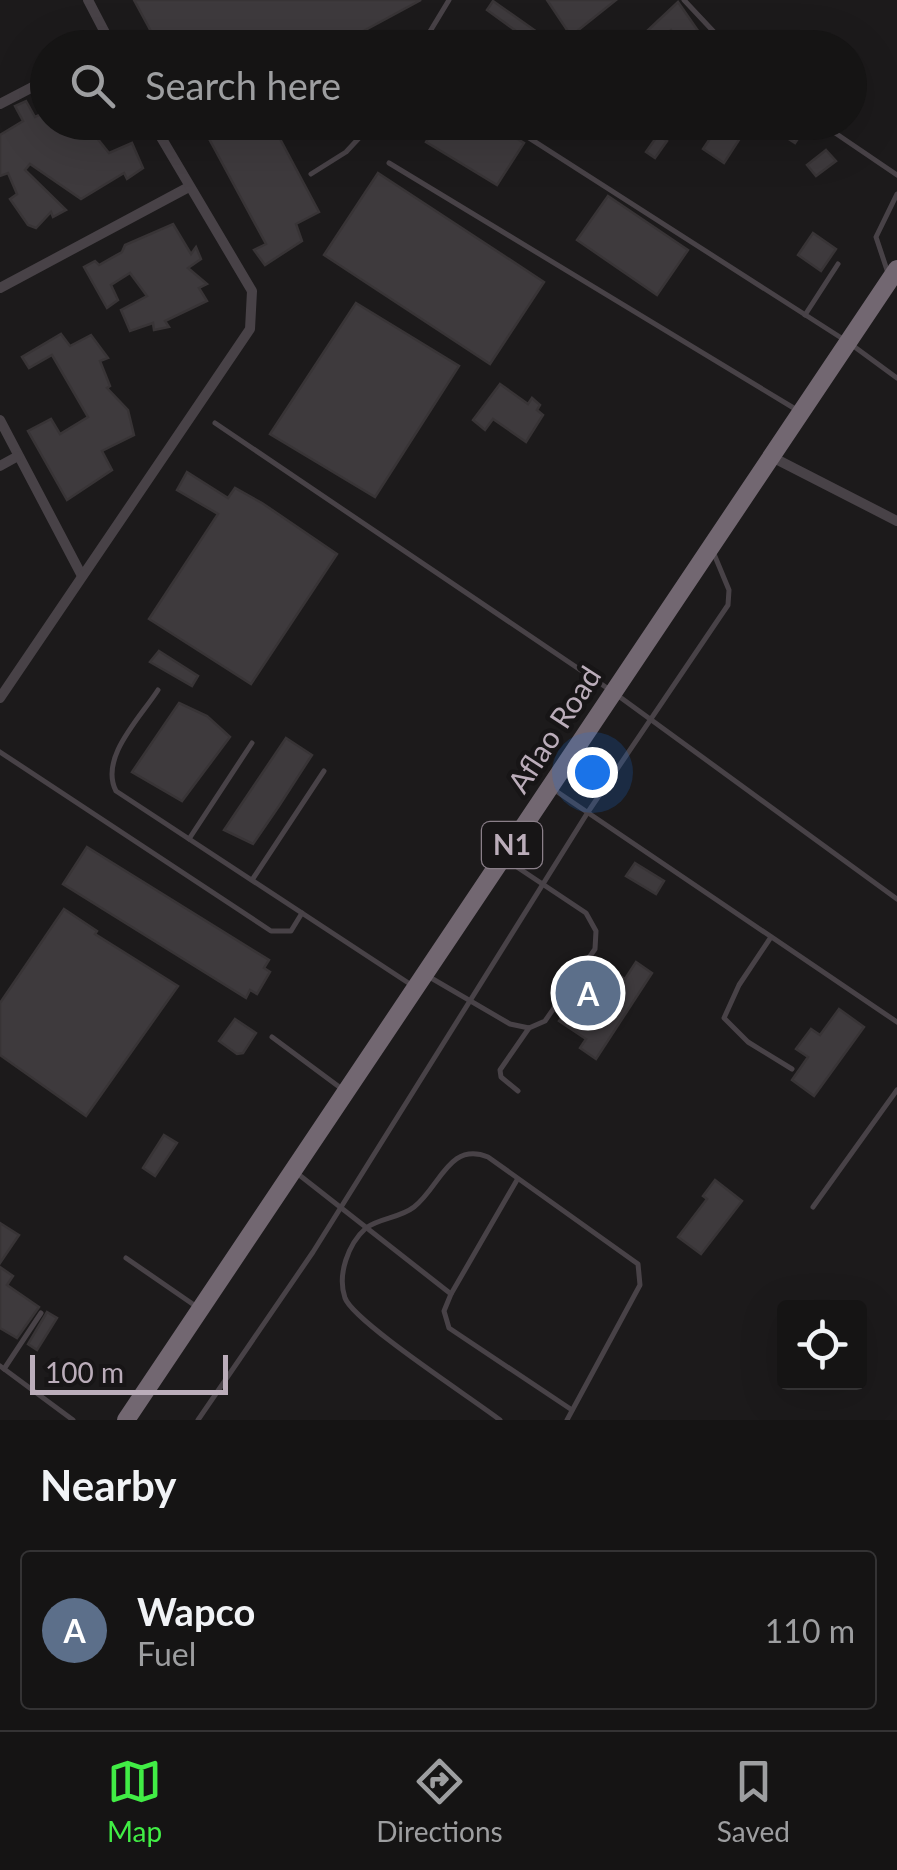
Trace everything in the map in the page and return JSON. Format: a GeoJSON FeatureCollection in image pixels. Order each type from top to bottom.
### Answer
{"type":"FeatureCollection","features":[{"type":"Feature","properties":{"kind":"highway","name":"Aflao Road"},"geometry":{"type":"LineString","coordinates":[[126,1420],[710,546],[895,277]]}},
{"type":"Feature","properties":{"kind":"street"},"geometry":{"type":"LineString","coordinates":[[88,0],[103,30]]}},
{"type":"Feature","properties":{"kind":"street"},"geometry":{"type":"LineString","coordinates":[[0,104],[30,88]]}},
{"type":"Feature","properties":{"kind":"street"},"geometry":{"type":"LineString","coordinates":[[0,698],[250,330],[252,290],[162,140]]}},
{"type":"Feature","properties":{"kind":"street"},"geometry":{"type":"LineString","coordinates":[[0,288],[187,188]]}},
{"type":"Feature","properties":{"kind":"street"},"geometry":{"type":"LineString","coordinates":[[0,420],[82,576]]}},
{"type":"Feature","properties":{"kind":"street"},"geometry":{"type":"LineString","coordinates":[[0,466],[18,456]]}},
{"type":"Feature","properties":{"kind":"street"},"geometry":{"type":"LineString","coordinates":[[772,457],[897,520]]}},
{"type":"Feature","properties":{"kind":"lane"},"geometry":{"type":"LineString","coordinates":[[430,30],[448,0]]}},
{"type":"Feature","properties":{"kind":"lane"},"geometry":{"type":"LineString","coordinates":[[684,0],[713,30]]}},
{"type":"Feature","properties":{"kind":"lane"},"geometry":{"type":"LineString","coordinates":[[312,174],[357,140]]}},
{"type":"Feature","properties":{"kind":"lane"},"geometry":{"type":"LineString","coordinates":[[532,140],[848,342],[897,378]]}},
{"type":"Feature","properties":{"kind":"lane"},"geometry":{"type":"LineString","coordinates":[[845,140],[897,175]]}},
{"type":"Feature","properties":{"kind":"lane"},"geometry":{"type":"LineString","coordinates":[[389,163],[801,413]]}},
{"type":"Feature","properties":{"kind":"lane"},"geometry":{"type":"LineString","coordinates":[[895,277],[876,237],[897,194]]}},
{"type":"Feature","properties":{"kind":"lane"},"geometry":{"type":"LineString","coordinates":[[805,315],[838,264]]}},
{"type":"Feature","properties":{"kind":"lane"},"geometry":{"type":"LineString","coordinates":[[215,423],[613,692],[897,899]]}},
{"type":"Feature","properties":{"kind":"lane"},"geometry":{"type":"LineString","coordinates":[[198,1420],[313,1252],[588,812],[728,605],[729,590],[710,546]]}},
{"type":"Feature","properties":{"kind":"lane"},"geometry":{"type":"LineString","coordinates":[[158,690],[112,762],[108,777],[116,791],[302,913],[419,980],[470,1000],[510,1024],[529,1028]]}},
{"type":"Feature","properties":{"kind":"lane"},"geometry":{"type":"LineString","coordinates":[[189,839],[252,743]]}},
{"type":"Feature","properties":{"kind":"lane"},"geometry":{"type":"LineString","coordinates":[[0,752],[271,931],[291,931],[302,913]]}},
{"type":"Feature","properties":{"kind":"lane"},"geometry":{"type":"LineString","coordinates":[[252,880],[324,771]]}},
{"type":"Feature","properties":{"kind":"lane"},"geometry":{"type":"LineString","coordinates":[[551,787],[897,1022]]}},
{"type":"Feature","properties":{"kind":"lane"},"geometry":{"type":"LineString","coordinates":[[504,858],[586,913],[596,930],[596,949],[545,1021],[529,1028],[500,1070],[500,1077],[518,1091]]}},
{"type":"Feature","properties":{"kind":"lane"},"geometry":{"type":"LineString","coordinates":[[772,937],[739,985],[724,1018],[748,1042],[792,1069]]}},
{"type":"Feature","properties":{"kind":"lane"},"geometry":{"type":"LineString","coordinates":[[272,1037],[344,1091]]}},
{"type":"Feature","properties":{"kind":"lane"},"geometry":{"type":"LineString","coordinates":[[813,1208],[897,1090]]}},
{"type":"Feature","properties":{"kind":"lane"},"geometry":{"type":"LineString","coordinates":[[500,1420],[354,1312],[345,1300],[345,1260],[367,1227],[400,1216],[417,1205],[454,1157],[480,1153],[638,1264],[641,1273],[640,1285],[567,1420]]}},
{"type":"Feature","properties":{"kind":"lane"},"geometry":{"type":"LineString","coordinates":[[292,1170],[341,1203],[451,1294]]}},
{"type":"Feature","properties":{"kind":"lane"},"geometry":{"type":"LineString","coordinates":[[517,1180],[444,1311],[449,1328],[572,1410]]}},
{"type":"Feature","properties":{"kind":"lane"},"geometry":{"type":"LineString","coordinates":[[126,1258],[199,1309]]}},
{"type":"Feature","properties":{"kind":"lane"},"geometry":{"type":"LineString","coordinates":[[41,1314],[2,1367],[73,1420]]}},
{"type":"Feature","properties":{"kind":"building"},"geometry":{"type":"Polygon","coordinates":[[[134,0],[421,0],[365,30],[150,30],[134,0]]]}},
{"type":"Feature","properties":{"kind":"building"},"geometry":{"type":"Polygon","coordinates":[[[547,0],[616,0],[578,30],[567,30],[547,0]]]}},
{"type":"Feature","properties":{"kind":"building"},"geometry":{"type":"Polygon","coordinates":[[[493,1],[534,30],[515,30],[487,10],[493,1]]]}},
{"type":"Feature","properties":{"kind":"building"},"geometry":{"type":"Polygon","coordinates":[[[678,2],[697,30],[671,30],[648,30],[678,2]]]}},
{"type":"Feature","properties":{"kind":"building"},"geometry":{"type":"Polygon","coordinates":[[[26,101],[30,108],[30,140],[99,140],[109,153],[132,143],[143,168],[127,179],[124,173],[81,199],[30,164],[25,170],[66,210],[53,217],[51,212],[36,228],[28,225],[10,199],[17,194],[8,173],[0,176],[0,135],[23,121],[15,106],[26,101]]]}},
{"type":"Feature","properties":{"kind":"building"},"geometry":{"type":"Polygon","coordinates":[[[210,140],[281,140],[319,212],[296,224],[302,241],[265,265],[254,250],[266,244],[210,140]]]}},
{"type":"Feature","properties":{"kind":"building"},"geometry":{"type":"Polygon","coordinates":[[[519,140],[524,143],[497,185],[426,142],[519,140]]]}},
{"type":"Feature","properties":{"kind":"building"},"geometry":{"type":"Polygon","coordinates":[[[654,140],[667,141],[655,158],[646,152],[654,140]]]}},
{"type":"Feature","properties":{"kind":"building"},"geometry":{"type":"Polygon","coordinates":[[[709,140],[739,140],[724,163],[703,149],[709,140]]]}},
{"type":"Feature","properties":{"kind":"building"},"geometry":{"type":"Polygon","coordinates":[[[826,150],[836,161],[816,176],[807,165],[826,150]]]}},
{"type":"Feature","properties":{"kind":"building"},"geometry":{"type":"Polygon","coordinates":[[[378,173],[544,282],[490,364],[324,255],[378,173]]]}},
{"type":"Feature","properties":{"kind":"building"},"geometry":{"type":"Polygon","coordinates":[[[608,196],[688,250],[657,295],[577,240],[608,196]]]}},
{"type":"Feature","properties":{"kind":"building"},"geometry":{"type":"Polygon","coordinates":[[[173,224],[191,254],[196,247],[201,259],[188,268],[207,284],[199,288],[207,301],[165,321],[169,327],[154,330],[153,323],[130,331],[121,310],[147,296],[130,273],[111,285],[118,300],[107,308],[84,267],[95,261],[99,265],[122,252],[125,245],[173,224]]]}},
{"type":"Feature","properties":{"kind":"building"},"geometry":{"type":"Polygon","coordinates":[[[813,233],[836,249],[821,271],[798,255],[813,233]]]}},
{"type":"Feature","properties":{"kind":"building"},"geometry":{"type":"Polygon","coordinates":[[[356,303],[459,366],[375,497],[270,434],[356,303]]]}},
{"type":"Feature","properties":{"kind":"building"},"geometry":{"type":"Polygon","coordinates":[[[61,334],[70,346],[91,335],[108,358],[100,361],[110,386],[107,388],[128,410],[134,435],[102,451],[112,470],[67,500],[28,431],[51,419],[60,434],[88,417],[52,355],[29,368],[22,357],[61,334]]]}},
{"type":"Feature","properties":{"kind":"building"},"geometry":{"type":"Polygon","coordinates":[[[500,384],[528,404],[532,398],[540,405],[537,410],[543,415],[526,442],[493,419],[485,430],[473,420],[500,384]]]}},
{"type":"Feature","properties":{"kind":"building"},"geometry":{"type":"Polygon","coordinates":[[[187,472],[228,498],[235,488],[337,554],[251,684],[149,619],[218,514],[177,490],[187,472]]]}},
{"type":"Feature","properties":{"kind":"building"},"geometry":{"type":"Polygon","coordinates":[[[159,651],[198,676],[192,686],[150,662],[159,651]]]}},
{"type":"Feature","properties":{"kind":"building"},"geometry":{"type":"Polygon","coordinates":[[[179,703],[207,716],[230,737],[182,801],[132,772],[179,703]]]}},
{"type":"Feature","properties":{"kind":"building"},"geometry":{"type":"Polygon","coordinates":[[[286,738],[312,755],[253,844],[224,830],[286,738]]]}},
{"type":"Feature","properties":{"kind":"building"},"geometry":{"type":"Polygon","coordinates":[[[87,847],[269,960],[264,968],[270,972],[257,994],[250,990],[246,998],[63,884],[87,847]]]}},
{"type":"Feature","properties":{"kind":"building"},"geometry":{"type":"Polygon","coordinates":[[[635,863],[664,881],[656,894],[626,876],[635,863]]]}},
{"type":"Feature","properties":{"kind":"building"},"geometry":{"type":"Polygon","coordinates":[[[64,909],[97,931],[95,934],[178,986],[86,1116],[0,1055],[0,1003],[64,909]]]}},
{"type":"Feature","properties":{"kind":"building"},"geometry":{"type":"Polygon","coordinates":[[[600,962],[625,979],[636,962],[652,973],[596,1059],[580,1048],[586,1039],[559,1021],[600,962]]]}},
{"type":"Feature","properties":{"kind":"building"},"geometry":{"type":"Polygon","coordinates":[[[839,1009],[864,1027],[814,1096],[792,1080],[808,1057],[796,1049],[811,1029],[820,1035],[839,1009]]]}},
{"type":"Feature","properties":{"kind":"building"},"geometry":{"type":"Polygon","coordinates":[[[235,1019],[256,1033],[243,1053],[237,1054],[219,1041],[235,1019]]]}},
{"type":"Feature","properties":{"kind":"building"},"geometry":{"type":"Polygon","coordinates":[[[164,1135],[177,1143],[155,1176],[143,1168],[164,1135]]]}},
{"type":"Feature","properties":{"kind":"building"},"geometry":{"type":"Polygon","coordinates":[[[715,1180],[742,1201],[701,1254],[678,1237],[707,1199],[703,1196],[715,1180]]]}},
{"type":"Feature","properties":{"kind":"building"},"geometry":{"type":"Polygon","coordinates":[[[0,1223],[19,1235],[0,1263],[0,1223]]]}},
{"type":"Feature","properties":{"kind":"building"},"geometry":{"type":"Polygon","coordinates":[[[0,1267],[13,1276],[7,1285],[39,1307],[17,1338],[0,1328],[0,1267]]]}},
{"type":"Feature","properties":{"kind":"building"},"geometry":{"type":"Polygon","coordinates":[[[47,1312],[57,1318],[37,1350],[28,1344],[47,1312]]]}},
{"type":"Feature","properties":{"kind":"place","name":"Wapco"},"geometry":{"type":"Point","coordinates":[588,993]}}]}
